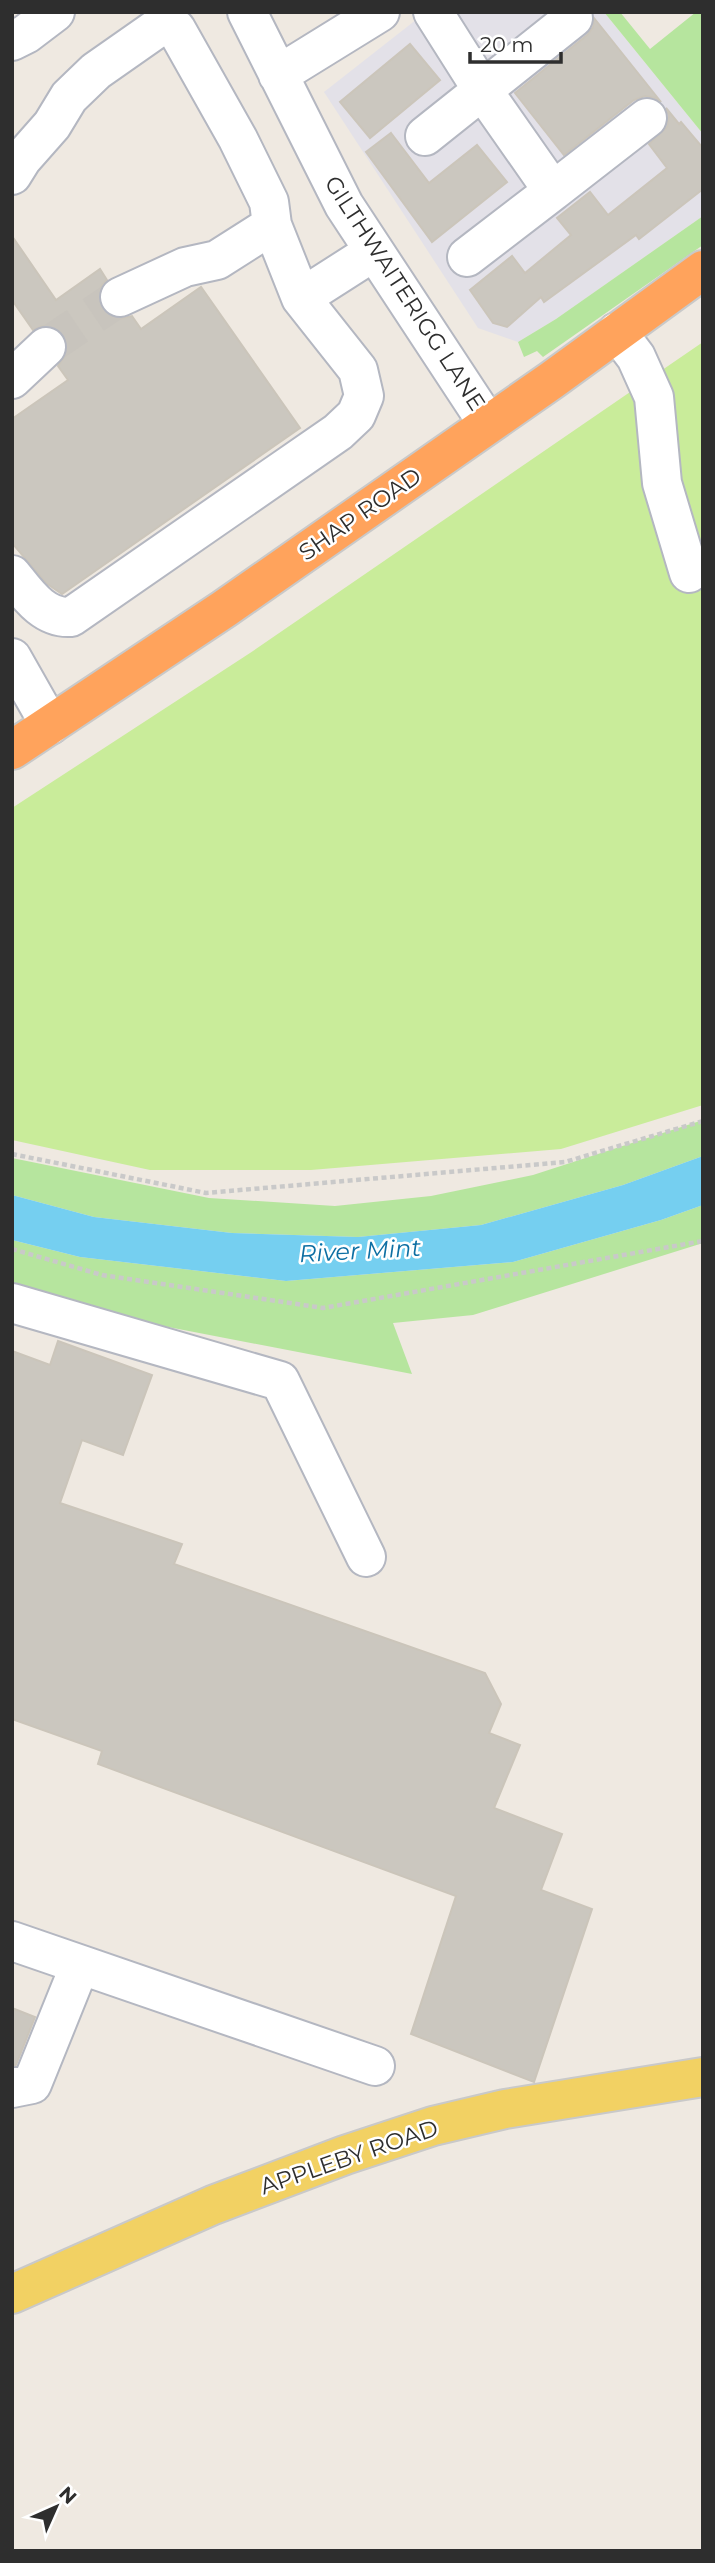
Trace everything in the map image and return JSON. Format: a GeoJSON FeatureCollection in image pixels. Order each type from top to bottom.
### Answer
{"type":"FeatureCollection","features":[{"type":"Feature","properties":{"kind":"highway","name":"SHAP ROAD"},"geometry":{"type":"LineString","coordinates":[[12,750],[224,609],[703,271]]}},
{"type":"Feature","properties":{"kind":"main road","name":"APPLEBY ROAD"},"geometry":{"type":"LineString","coordinates":[[12,2294],[213,2206],[345,2155],[433,2126],[505,2109],[703,2077]]}},
{"type":"Feature","properties":{"kind":"street"},"geometry":{"type":"LineString","coordinates":[[12,41],[55,12]]}},
{"type":"Feature","properties":{"kind":"street","name":"GILTHWAITERIGG LANE"},"geometry":{"type":"LineString","coordinates":[[247,12],[344,205],[488,424]]}},
{"type":"Feature","properties":{"kind":"street"},"geometry":{"type":"LineString","coordinates":[[278,75],[380,12]]}},
{"type":"Feature","properties":{"kind":"street"},"geometry":{"type":"LineString","coordinates":[[433,12],[483,91],[553,191]]}},
{"type":"Feature","properties":{"kind":"street"},"geometry":{"type":"LineString","coordinates":[[425,136],[573,18]]}},
{"type":"Feature","properties":{"kind":"street"},"geometry":{"type":"LineString","coordinates":[[12,175],[22,159],[52,125],[69,97],[96,71],[156,29],[166,24],[176,29],[238,139],[269,202],[272,225],[301,298],[358,370],[365,396],[356,415],[338,432],[71,617],[57,618],[43,609],[12,575]]}},
{"type":"Feature","properties":{"kind":"street"},"geometry":{"type":"LineString","coordinates":[[467,257],[648,118]]}},
{"type":"Feature","properties":{"kind":"street"},"geometry":{"type":"LineString","coordinates":[[120,297],[185,267],[217,260],[272,225]]}},
{"type":"Feature","properties":{"kind":"street"},"geometry":{"type":"LineString","coordinates":[[301,298],[373,252]]}},
{"type":"Feature","properties":{"kind":"street"},"geometry":{"type":"LineString","coordinates":[[617,332],[636,357],[654,397],[662,483],[689,573]]}},
{"type":"Feature","properties":{"kind":"street"},"geometry":{"type":"LineString","coordinates":[[12,379],[46,347]]}},
{"type":"Feature","properties":{"kind":"street"},"geometry":{"type":"LineString","coordinates":[[12,658],[50,725]]}},
{"type":"Feature","properties":{"kind":"street"},"geometry":{"type":"LineString","coordinates":[[12,1303],[280,1381],[366,1557]]}},
{"type":"Feature","properties":{"kind":"street"},"geometry":{"type":"LineString","coordinates":[[12,1941],[375,2066]]}},
{"type":"Feature","properties":{"kind":"street"},"geometry":{"type":"LineString","coordinates":[[12,2088],[32,2084],[80,1965]]}},
{"type":"Feature","properties":{"kind":"path"},"geometry":{"type":"LineString","coordinates":[[12,1154],[206,1193],[565,1162],[703,1121]]}},
{"type":"Feature","properties":{"kind":"path"},"geometry":{"type":"LineString","coordinates":[[12,1249],[102,1275],[323,1308],[703,1241]]}},
{"type":"Feature","properties":{"kind":"shaded area"},"geometry":{"type":"Polygon","coordinates":[[[426,12],[604,12],[703,134],[703,216],[556,319],[518,342],[478,328],[324,92],[426,12]]]}},
{"type":"Feature","properties":{"kind":"green space"},"geometry":{"type":"Polygon","coordinates":[[[604,12],[620,12],[650,49],[696,12],[703,12],[703,134],[604,12]]]}},
{"type":"Feature","properties":{"kind":"green space"},"geometry":{"type":"Polygon","coordinates":[[[703,216],[703,245],[543,357],[537,351],[524,357],[518,342],[556,319],[703,216]]]}},
{"type":"Feature","properties":{"kind":"green space"},"geometry":{"type":"Polygon","coordinates":[[[703,342],[703,1105],[561,1149],[311,1170],[150,1170],[12,1140],[12,808],[250,653],[703,342]]]}},
{"type":"Feature","properties":{"kind":"green space"},"geometry":{"type":"Polygon","coordinates":[[[703,1120],[703,1156],[623,1185],[481,1225],[358,1237],[232,1233],[94,1217],[12,1195],[12,1158],[209,1198],[335,1206],[431,1196],[533,1175],[703,1120]]]}},
{"type":"Feature","properties":{"kind":"green space"},"geometry":{"type":"Polygon","coordinates":[[[703,1205],[703,1243],[473,1315],[393,1323],[412,1374],[132,1320],[12,1291],[12,1240],[80,1257],[286,1281],[513,1262],[661,1220],[703,1205]]]}},
{"type":"Feature","properties":{"kind":"water","name":"River Mint"},"geometry":{"type":"Polygon","coordinates":[[[703,1156],[703,1205],[661,1220],[513,1262],[286,1281],[80,1257],[12,1240],[12,1195],[94,1217],[232,1233],[358,1237],[481,1225],[623,1185],[703,1156]]]}},
{"type":"Feature","properties":{"kind":"building"},"geometry":{"type":"Polygon","coordinates":[[[594,18],[661,102],[645,96],[634,100],[564,155],[515,93],[587,35],[593,27],[594,18]]]}},
{"type":"Feature","properties":{"kind":"building"},"geometry":{"type":"Polygon","coordinates":[[[410,44],[440,80],[370,138],[340,102],[410,44]]]}},
{"type":"Feature","properties":{"kind":"building"},"geometry":{"type":"Polygon","coordinates":[[[666,108],[703,148],[703,189],[639,239],[636,235],[544,302],[541,297],[507,327],[493,323],[470,290],[512,256],[525,273],[571,235],[557,218],[590,192],[608,215],[667,168],[649,144],[667,127],[669,116],[666,108]]]}},
{"type":"Feature","properties":{"kind":"building"},"geometry":{"type":"Polygon","coordinates":[[[391,133],[429,183],[477,145],[507,182],[432,242],[366,152],[391,133]]]}},
{"type":"Feature","properties":{"kind":"building"},"geometry":{"type":"Polygon","coordinates":[[[12,236],[56,300],[100,269],[107,280],[98,294],[101,307],[117,319],[132,316],[141,329],[201,287],[300,428],[62,594],[46,583],[12,543],[12,419],[68,380],[58,366],[67,353],[67,343],[62,333],[52,326],[33,330],[12,300],[12,236]]]}},
{"type":"Feature","properties":{"kind":"building"},"geometry":{"type":"Polygon","coordinates":[[[58,1341],[152,1375],[123,1455],[82,1440],[60,1503],[182,1544],[174,1564],[485,1673],[501,1704],[489,1733],[520,1745],[494,1808],[562,1834],[541,1890],[592,1909],[534,2082],[411,2034],[456,1896],[98,1764],[102,1751],[12,1719],[12,1351],[50,1365],[58,1341]]]}},
{"type":"Feature","properties":{"kind":"building"},"geometry":{"type":"Polygon","coordinates":[[[12,2008],[35,2017],[16,2065],[12,2066],[12,2008]]]}},
{"type":"Feature","properties":{"kind":"tunnel"},"geometry":{"type":"LineString","coordinates":[[46,347],[120,297]]}}]}
